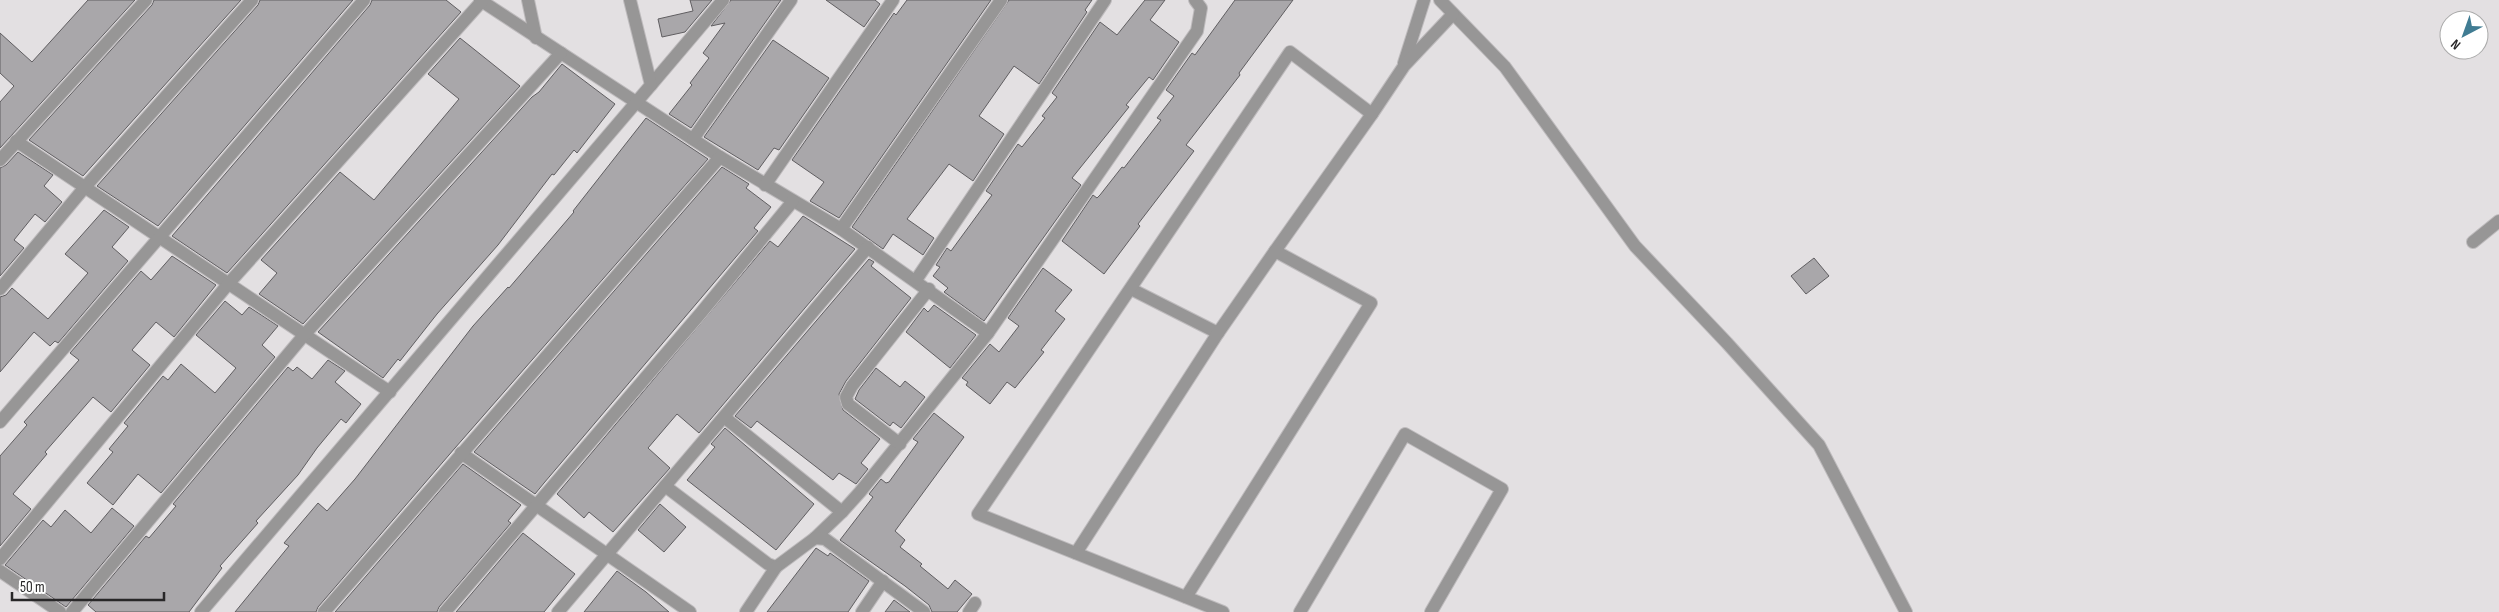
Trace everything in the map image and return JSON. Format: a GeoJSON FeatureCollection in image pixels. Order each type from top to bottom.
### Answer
{"type":"FeatureCollection","features":[{"type":"Feature","properties":{"kind":"street"},"geometry":{"type":"LineString","coordinates":[[0,160],[146,0]]}},
{"type":"Feature","properties":{"kind":"street"},"geometry":{"type":"LineString","coordinates":[[0,289],[85,187],[252,0]]}},
{"type":"Feature","properties":{"kind":"street"},"geometry":{"type":"LineString","coordinates":[[0,422],[158,236],[364,0]]}},
{"type":"Feature","properties":{"kind":"street"},"geometry":{"type":"LineString","coordinates":[[0,559],[229,283],[481,0],[536,38],[720,157],[841,229],[929,289],[988,333]]}},
{"type":"Feature","properties":{"kind":"street"},"geometry":{"type":"LineString","coordinates":[[528,0],[536,38]]}},
{"type":"Feature","properties":{"kind":"street"},"geometry":{"type":"LineString","coordinates":[[630,0],[651,86]]}},
{"type":"Feature","properties":{"kind":"street"},"geometry":{"type":"LineString","coordinates":[[201,612],[723,0]]}},
{"type":"Feature","properties":{"kind":"street"},"geometry":{"type":"LineString","coordinates":[[693,138],[791,0]]}},
{"type":"Feature","properties":{"kind":"street"},"geometry":{"type":"LineString","coordinates":[[765,185],[894,0]]}},
{"type":"Feature","properties":{"kind":"street"},"geometry":{"type":"LineString","coordinates":[[841,229],[1001,0]]}},
{"type":"Feature","properties":{"kind":"street"},"geometry":{"type":"LineString","coordinates":[[916,280],[1105,0]]}},
{"type":"Feature","properties":{"kind":"street"},"geometry":{"type":"LineString","coordinates":[[746,612],[776,567],[815,538],[842,512],[900,444],[988,333],[1197,31],[1201,8],[1195,0]]}},
{"type":"Feature","properties":{"kind":"street"},"geometry":{"type":"LineString","coordinates":[[1404,66],[1424,0]]}},
{"type":"Feature","properties":{"kind":"street"},"geometry":{"type":"LineString","coordinates":[[1440,0],[1505,67],[1634,246],[1727,343],[1819,445],[1906,612]]}},
{"type":"Feature","properties":{"kind":"street"},"geometry":{"type":"LineString","coordinates":[[1076,553],[1218,332],[1404,66],[1454,14]]}},
{"type":"Feature","properties":{"kind":"street"},"geometry":{"type":"LineString","coordinates":[[1223,612],[978,514],[1290,52],[1372,114]]}},
{"type":"Feature","properties":{"kind":"street"},"geometry":{"type":"LineString","coordinates":[[72,612],[305,334],[560,53]]}},
{"type":"Feature","properties":{"kind":"street"},"geometry":{"type":"LineString","coordinates":[[16,141],[390,392]]}},
{"type":"Feature","properties":{"kind":"street"},"geometry":{"type":"LineString","coordinates":[[324,612],[720,157]]}},
{"type":"Feature","properties":{"kind":"street"},"geometry":{"type":"LineString","coordinates":[[445,612],[793,201]]}},
{"type":"Feature","properties":{"kind":"street"},"geometry":{"type":"LineString","coordinates":[[2473,242],[2499,221]]}},
{"type":"Feature","properties":{"kind":"street"},"geometry":{"type":"LineString","coordinates":[[558,612],[868,247]]}},
{"type":"Feature","properties":{"kind":"street"},"geometry":{"type":"LineString","coordinates":[[1186,597],[1371,303],[1275,251]]}},
{"type":"Feature","properties":{"kind":"street"},"geometry":{"type":"LineString","coordinates":[[900,444],[848,404],[846,397],[852,386],[929,289]]}},
{"type":"Feature","properties":{"kind":"street"},"geometry":{"type":"LineString","coordinates":[[1130,289],[1218,332]]}},
{"type":"Feature","properties":{"kind":"street"},"geometry":{"type":"LineString","coordinates":[[724,417],[842,512]]}},
{"type":"Feature","properties":{"kind":"street"},"geometry":{"type":"LineString","coordinates":[[1300,612],[1405,434],[1502,489],[1432,612]]}},
{"type":"Feature","properties":{"kind":"street"},"geometry":{"type":"LineString","coordinates":[[462,453],[683,611]]}},
{"type":"Feature","properties":{"kind":"street"},"geometry":{"type":"LineString","coordinates":[[665,486],[768,564],[776,567]]}},
{"type":"Feature","properties":{"kind":"street"},"geometry":{"type":"LineString","coordinates":[[815,538],[825,539],[924,612]]}},
{"type":"Feature","properties":{"kind":"street"},"geometry":{"type":"LineString","coordinates":[[0,571],[60,612]]}},
{"type":"Feature","properties":{"kind":"street"},"geometry":{"type":"LineString","coordinates":[[862,612],[883,581]]}},
{"type":"Feature","properties":{"kind":"building"},"geometry":{"type":"Polygon","coordinates":[[[88,0],[135,0],[0,148],[0,102],[14,86],[0,73],[0,33],[32,62],[88,0]]]}},
{"type":"Feature","properties":{"kind":"building"},"geometry":{"type":"Polygon","coordinates":[[[154,0],[241,0],[83,176],[29,140],[152,5],[154,0]]]}},
{"type":"Feature","properties":{"kind":"building"},"geometry":{"type":"Polygon","coordinates":[[[260,0],[353,0],[158,226],[97,186],[258,5],[260,0]]]}},
{"type":"Feature","properties":{"kind":"building"},"geometry":{"type":"Polygon","coordinates":[[[372,0],[446,0],[461,12],[227,273],[172,236],[370,5],[372,0]]]}},
{"type":"Feature","properties":{"kind":"building"},"geometry":{"type":"Polygon","coordinates":[[[690,0],[712,0],[685,32],[662,37],[658,19],[693,11],[690,0]]]}},
{"type":"Feature","properties":{"kind":"building"},"geometry":{"type":"Polygon","coordinates":[[[731,0],[781,0],[691,128],[669,114],[692,85],[690,83],[709,58],[703,53],[725,23],[711,26],[731,0]]]}},
{"type":"Feature","properties":{"kind":"building"},"geometry":{"type":"Polygon","coordinates":[[[826,0],[875,0],[880,4],[864,27],[826,0]]]}},
{"type":"Feature","properties":{"kind":"building"},"geometry":{"type":"Polygon","coordinates":[[[907,0],[991,0],[839,218],[810,201],[824,182],[792,160],[894,13],[896,15],[907,0]]]}},
{"type":"Feature","properties":{"kind":"building"},"geometry":{"type":"Polygon","coordinates":[[[1009,0],[1092,0],[1085,10],[1087,12],[1039,84],[1014,66],[979,116],[1004,134],[973,181],[949,164],[907,219],[934,238],[923,255],[893,234],[883,249],[852,227],[1009,0]]]}},
{"type":"Feature","properties":{"kind":"building"},"geometry":{"type":"Polygon","coordinates":[[[1145,0],[1165,0],[1150,20],[1179,42],[1153,80],[1149,77],[1126,105],[1129,107],[1072,178],[1081,185],[984,321],[944,292],[948,288],[933,276],[940,267],[936,265],[947,248],[951,251],[992,195],[986,191],[1018,144],[1022,147],[1045,118],[1042,116],[1057,97],[1052,93],[1100,22],[1117,35],[1145,0]]]}},
{"type":"Feature","properties":{"kind":"building"},"geometry":{"type":"Polygon","coordinates":[[[1235,0],[1293,0],[1239,73],[1240,75],[1186,145],[1194,151],[1138,224],[1140,226],[1104,274],[1062,241],[1093,195],[1097,198],[1100,195],[1122,167],[1124,168],[1161,120],[1157,118],[1174,96],[1166,90],[1192,53],[1195,55],[1235,0]]]}},
{"type":"Feature","properties":{"kind":"building"},"geometry":{"type":"Polygon","coordinates":[[[460,38],[520,86],[303,324],[259,294],[277,273],[261,260],[340,172],[374,200],[459,99],[428,74],[460,38]]]}},
{"type":"Feature","properties":{"kind":"building"},"geometry":{"type":"Polygon","coordinates":[[[773,40],[829,78],[779,150],[774,148],[758,170],[704,137],[773,40]]]}},
{"type":"Feature","properties":{"kind":"building"},"geometry":{"type":"Polygon","coordinates":[[[562,64],[615,104],[577,153],[574,150],[554,175],[552,174],[498,245],[437,314],[400,361],[398,359],[383,378],[318,332],[532,97],[539,92],[562,64]]]}},
{"type":"Feature","properties":{"kind":"building"},"geometry":{"type":"Polygon","coordinates":[[[646,118],[708,159],[455,448],[318,607],[316,612],[235,612],[289,546],[284,543],[318,503],[327,511],[355,479],[473,326],[509,288],[574,212],[646,118]]]}},
{"type":"Feature","properties":{"kind":"building"},"geometry":{"type":"Polygon","coordinates":[[[18,152],[53,175],[44,186],[62,202],[45,222],[35,214],[14,240],[24,248],[0,276],[0,168],[6,165],[18,152]]]}},
{"type":"Feature","properties":{"kind":"building"},"geometry":{"type":"Polygon","coordinates":[[[722,167],[749,184],[746,188],[771,207],[754,228],[758,231],[535,494],[474,452],[722,167]]]}},
{"type":"Feature","properties":{"kind":"building"},"geometry":{"type":"Polygon","coordinates":[[[104,210],[129,227],[112,247],[128,261],[58,343],[55,341],[50,346],[34,332],[0,372],[0,297],[6,295],[12,288],[48,319],[88,273],[65,254],[104,210]]]}},
{"type":"Feature","properties":{"kind":"building"},"geometry":{"type":"Polygon","coordinates":[[[803,216],[855,249],[699,433],[677,414],[648,448],[670,468],[613,532],[589,512],[584,518],[557,494],[770,241],[778,247],[803,216]]]}},
{"type":"Feature","properties":{"kind":"building"},"geometry":{"type":"Polygon","coordinates":[[[172,256],[216,285],[174,337],[156,322],[132,350],[150,365],[111,412],[93,397],[45,452],[47,454],[13,494],[31,509],[0,546],[0,456],[27,425],[24,422],[79,360],[70,353],[141,271],[151,280],[172,256]]]}},
{"type":"Feature","properties":{"kind":"building"},"geometry":{"type":"Polygon","coordinates":[[[1814,258],[1829,276],[1806,294],[1791,276],[1814,258]]]}},
{"type":"Feature","properties":{"kind":"building"},"geometry":{"type":"Polygon","coordinates":[[[869,259],[874,262],[871,266],[911,298],[846,381],[839,394],[843,410],[880,439],[861,463],[868,469],[856,484],[839,473],[833,480],[757,421],[751,428],[735,416],[869,259]]]}},
{"type":"Feature","properties":{"kind":"building"},"geometry":{"type":"Polygon","coordinates":[[[1043,268],[1072,290],[1055,311],[1065,319],[1041,350],[1044,352],[1015,388],[1007,382],[990,404],[966,385],[968,382],[962,378],[990,344],[999,352],[1019,326],[1008,318],[1043,268]]]}},
{"type":"Feature","properties":{"kind":"building"},"geometry":{"type":"Polygon","coordinates":[[[225,301],[242,315],[249,307],[278,326],[262,345],[275,357],[161,493],[138,474],[113,505],[87,483],[113,452],[109,449],[128,426],[124,423],[163,376],[168,380],[181,364],[215,393],[236,368],[196,335],[225,301]]]}},
{"type":"Feature","properties":{"kind":"building"},"geometry":{"type":"Polygon","coordinates":[[[934,305],[976,335],[950,368],[906,332],[924,308],[928,312],[934,305]]]}},
{"type":"Feature","properties":{"kind":"building"},"geometry":{"type":"Polygon","coordinates":[[[328,360],[345,371],[335,382],[361,404],[346,423],[341,419],[298,475],[256,521],[258,523],[220,566],[222,568],[189,612],[96,612],[88,605],[146,536],[149,538],[176,506],[173,504],[288,367],[293,371],[297,367],[312,379],[328,360]]]}},
{"type":"Feature","properties":{"kind":"building"},"geometry":{"type":"Polygon","coordinates":[[[876,368],[900,387],[905,381],[925,397],[901,428],[893,422],[890,426],[855,399],[859,390],[876,368]]]}},
{"type":"Feature","properties":{"kind":"building"},"geometry":{"type":"Polygon","coordinates":[[[934,413],[964,437],[895,531],[905,540],[900,547],[922,564],[920,566],[948,589],[955,580],[972,594],[957,612],[932,612],[929,605],[905,586],[840,540],[873,497],[869,494],[881,479],[886,483],[889,482],[918,442],[913,439],[934,413]]]}},
{"type":"Feature","properties":{"kind":"building"},"geometry":{"type":"Polygon","coordinates":[[[725,428],[814,504],[776,550],[687,480],[715,447],[711,444],[725,428]]]}},
{"type":"Feature","properties":{"kind":"building"},"geometry":{"type":"Polygon","coordinates":[[[463,464],[521,505],[508,521],[511,523],[439,607],[437,612],[335,612],[463,464]]]}},
{"type":"Feature","properties":{"kind":"building"},"geometry":{"type":"Polygon","coordinates":[[[660,504],[686,527],[664,552],[638,530],[660,504]]]}},
{"type":"Feature","properties":{"kind":"building"},"geometry":{"type":"Polygon","coordinates":[[[112,508],[134,526],[66,607],[5,565],[43,520],[51,527],[65,510],[91,533],[112,508]]]}},
{"type":"Feature","properties":{"kind":"building"},"geometry":{"type":"Polygon","coordinates":[[[523,533],[575,574],[544,612],[456,612],[523,533]]]}},
{"type":"Feature","properties":{"kind":"building"},"geometry":{"type":"Polygon","coordinates":[[[816,548],[828,556],[830,553],[869,581],[848,612],[767,612],[816,548]]]}},
{"type":"Feature","properties":{"kind":"building"},"geometry":{"type":"Polygon","coordinates":[[[617,571],[646,592],[669,612],[584,612],[617,571]]]}},
{"type":"Feature","properties":{"kind":"building"},"geometry":{"type":"Polygon","coordinates":[[[894,600],[910,612],[885,612],[894,600]]]}}]}
